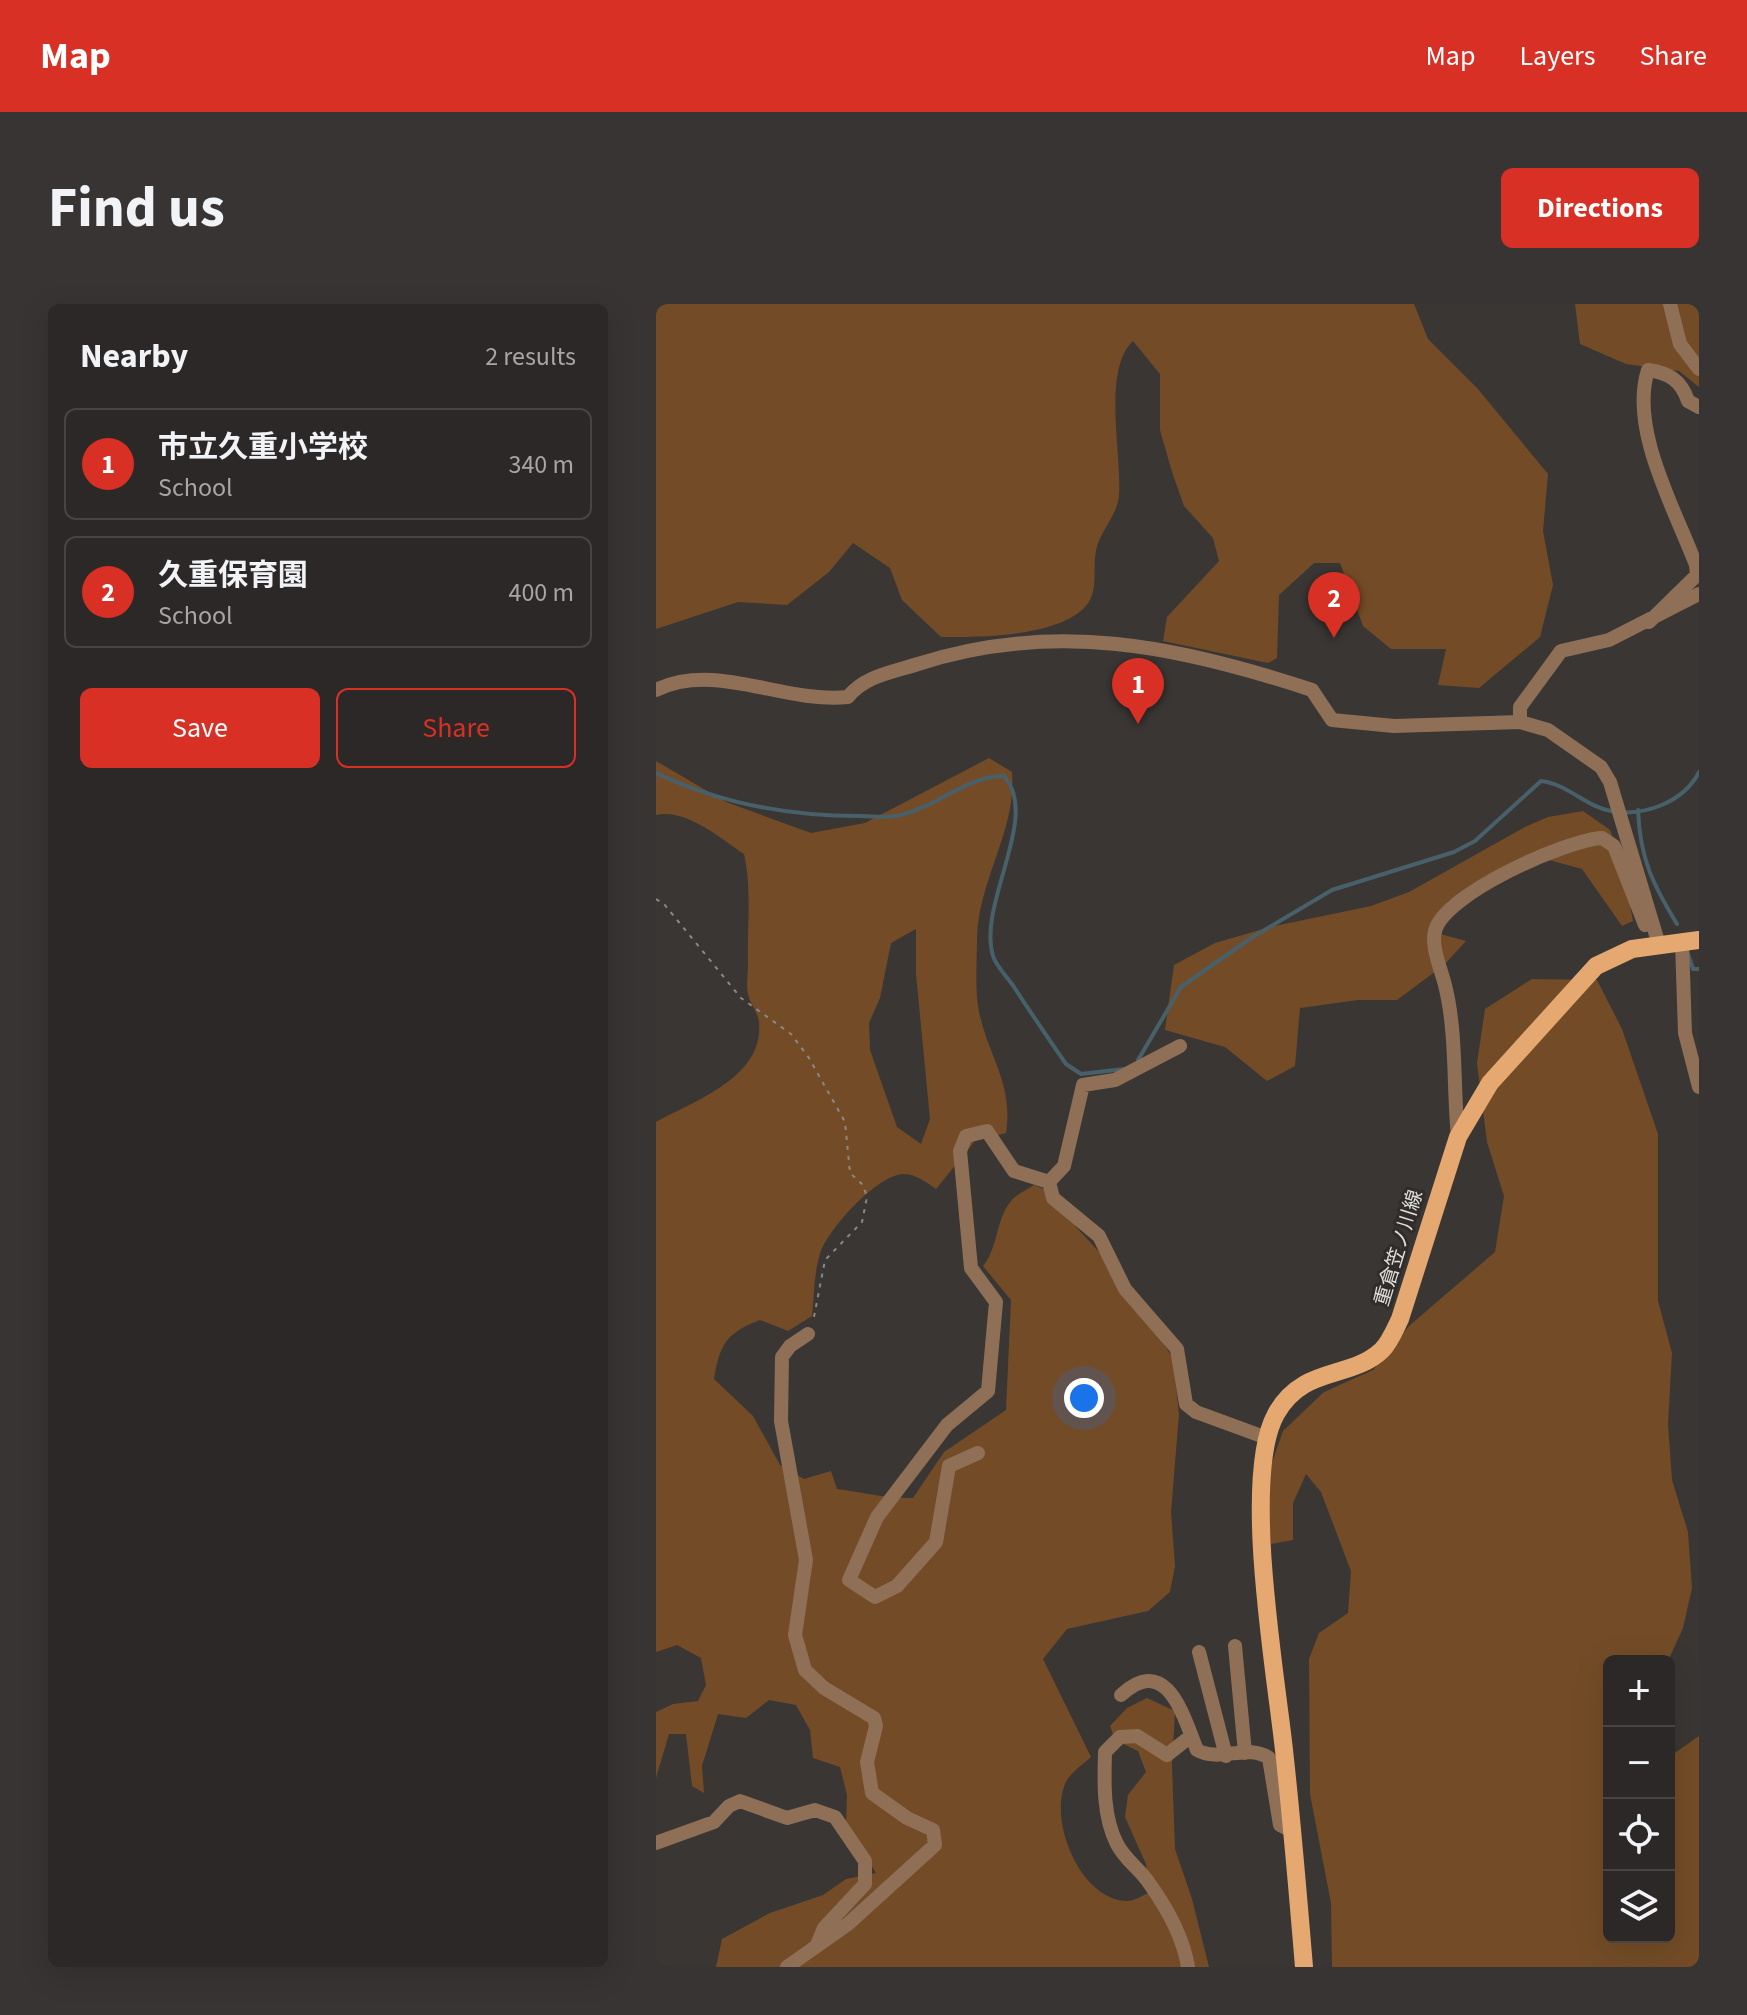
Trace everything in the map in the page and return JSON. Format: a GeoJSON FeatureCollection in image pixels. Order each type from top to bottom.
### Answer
{"type":"FeatureCollection","features":[{"type":"Feature","properties":{"kind":"main road","name":"重倉笠ノ川線"},"geometry":{"type":"LineString","coordinates":[[1304,1967],[1262,1561],[1267,1438],[1277,1412],[1298,1388],[1368,1360],[1391,1337],[1400,1319],[1458,1137],[1490,1083],[1596,966],[1632,949],[1690,941]]}},
{"type":"Feature","properties":{"kind":"street"},"geometry":{"type":"LineString","coordinates":[[1670,304],[1680,344],[1699,369]]}},
{"type":"Feature","properties":{"kind":"street"},"geometry":{"type":"LineString","coordinates":[[1649,622],[1697,575],[1696,565],[1646,434],[1641,391],[1648,370],[1666,372],[1683,386],[1688,401],[1699,407]]}},
{"type":"Feature","properties":{"kind":"street"},"geometry":{"type":"LineString","coordinates":[[1520,722],[1520,707],[1561,651],[1609,640],[1699,594]]}},
{"type":"Feature","properties":{"kind":"street"},"geometry":{"type":"LineString","coordinates":[[656,690],[673,682],[700,678],[804,698],[848,697],[857,685],[929,660],[993,644],[1050,639],[1112,641],[1275,678],[1312,690],[1332,720],[1394,726],[1520,722],[1548,730],[1601,767],[1617,804],[1659,945]]}},
{"type":"Feature","properties":{"kind":"street"},"geometry":{"type":"LineString","coordinates":[[1458,1137],[1450,1005],[1436,951],[1435,930],[1449,907],[1469,893],[1567,845],[1602,838],[1614,846],[1644,923],[1659,945]]}},
{"type":"Feature","properties":{"kind":"street"},"geometry":{"type":"LineString","coordinates":[[1690,941],[1682,1013],[1699,1087]]}},
{"type":"Feature","properties":{"kind":"street"},"geometry":{"type":"LineString","coordinates":[[1049,1182],[1064,1166],[1083,1085],[1115,1080],[1180,1046]]}},
{"type":"Feature","properties":{"kind":"street"},"geometry":{"type":"LineString","coordinates":[[978,1453],[949,1466],[936,1542],[897,1586],[875,1597],[849,1580],[877,1517],[947,1425],[988,1391],[996,1302],[971,1268],[960,1151],[966,1136],[987,1131],[1014,1171],[1049,1182]]}},
{"type":"Feature","properties":{"kind":"street"},"geometry":{"type":"LineString","coordinates":[[1049,1182],[1053,1198],[1099,1236],[1125,1289],[1177,1349],[1186,1404],[1196,1412],[1267,1438]]}},
{"type":"Feature","properties":{"kind":"street"},"geometry":{"type":"LineString","coordinates":[[787,1967],[848,1924],[935,1845],[933,1830],[907,1818],[872,1793],[867,1762],[876,1726],[874,1718],[824,1688],[805,1670],[795,1635],[806,1560],[781,1421],[782,1357],[790,1346],[808,1334]]}},
{"type":"Feature","properties":{"kind":"street"},"geometry":{"type":"LineString","coordinates":[[1235,1646],[1245,1753]]}},
{"type":"Feature","properties":{"kind":"street"},"geometry":{"type":"LineString","coordinates":[[1199,1652],[1226,1756]]}},
{"type":"Feature","properties":{"kind":"street"},"geometry":{"type":"LineString","coordinates":[[1121,1695],[1131,1686],[1148,1682],[1160,1684],[1175,1696],[1197,1750],[1205,1755],[1226,1756],[1262,1753],[1269,1758],[1280,1825],[1292,1831]]}},
{"type":"Feature","properties":{"kind":"street"},"geometry":{"type":"LineString","coordinates":[[1188,1967],[1172,1919],[1148,1880],[1116,1842],[1106,1801],[1104,1776],[1105,1752],[1120,1737],[1137,1736],[1167,1755],[1177,1743],[1191,1736]]}},
{"type":"Feature","properties":{"kind":"street"},"geometry":{"type":"LineString","coordinates":[[656,1843],[714,1822],[729,1806],[740,1801],[787,1818],[815,1810],[835,1817],[865,1861],[865,1884],[824,1928],[817,1945]]}},
{"type":"Feature","properties":{"kind":"path"},"geometry":{"type":"LineString","coordinates":[[656,899],[664,904],[741,998],[791,1034],[809,1058],[845,1122],[850,1173],[863,1185],[867,1197],[862,1222],[825,1260],[815,1317],[808,1334]]}},
{"type":"Feature","properties":{"kind":"shaded area"},"geometry":{"type":"Polygon","coordinates":[[[656,304],[1414,304],[1428,339],[1477,388],[1548,474],[1543,531],[1553,585],[1540,637],[1479,688],[1438,685],[1446,649],[1391,649],[1363,626],[1340,563],[1314,563],[1279,595],[1277,658],[1268,663],[1163,641],[1167,617],[1219,561],[1213,538],[1184,506],[1172,472],[1160,430],[1160,374],[1133,341],[1124,354],[1118,372],[1116,392],[1118,502],[1098,544],[1092,596],[1083,609],[1070,618],[1015,634],[941,637],[902,600],[890,568],[853,543],[829,572],[787,605],[738,602],[656,629],[656,304]]]}},
{"type":"Feature","properties":{"kind":"shaded area"},"geometry":{"type":"Polygon","coordinates":[[[1575,304],[1699,304],[1699,387],[1679,371],[1626,364],[1580,344],[1575,304]]]}},
{"type":"Feature","properties":{"kind":"shaded area"},"geometry":{"type":"Polygon","coordinates":[[[989,758],[1012,772],[1009,814],[979,917],[976,969],[981,1020],[1007,1101],[1006,1133],[975,1141],[936,1189],[917,1177],[903,1174],[892,1177],[867,1193],[842,1218],[820,1254],[812,1316],[788,1331],[760,1320],[739,1330],[722,1348],[714,1379],[753,1416],[780,1465],[804,1479],[831,1471],[837,1489],[913,1498],[944,1452],[1006,1410],[1011,1300],[983,1266],[992,1250],[1003,1216],[1014,1198],[1034,1185],[1060,1196],[1076,1227],[1112,1266],[1173,1358],[1179,1414],[1171,1512],[1175,1566],[1170,1592],[1148,1611],[1067,1629],[1043,1659],[1091,1757],[1065,1784],[1061,1819],[1073,1857],[1096,1888],[1110,1897],[1127,1901],[1150,1892],[1146,1864],[1125,1817],[1128,1795],[1146,1772],[1138,1751],[1115,1740],[1110,1726],[1127,1708],[1147,1698],[1175,1711],[1172,1766],[1175,1849],[1192,1899],[1209,1967],[716,1967],[722,1939],[770,1913],[823,1895],[846,1879],[876,1873],[846,1824],[847,1795],[840,1767],[813,1758],[810,1730],[796,1705],[769,1700],[746,1718],[718,1714],[702,1766],[704,1793],[692,1786],[686,1734],[669,1734],[656,1778],[656,1712],[673,1704],[698,1701],[706,1685],[701,1658],[677,1645],[656,1652],[656,1122],[724,1085],[739,1072],[758,1041],[759,1022],[747,990],[749,894],[744,854],[691,820],[667,814],[656,815],[656,761],[726,802],[811,833],[865,823],[989,758]],[[916,929],[891,943],[880,998],[869,1023],[870,1050],[897,1127],[921,1144],[930,1119],[916,974],[916,929]]]}},
{"type":"Feature","properties":{"kind":"shaded area"},"geometry":{"type":"Polygon","coordinates":[[[1583,811],[1610,830],[1622,863],[1633,921],[1622,926],[1582,869],[1549,860],[1448,901],[1433,932],[1466,941],[1444,965],[1397,1000],[1358,1000],[1300,1008],[1295,1066],[1267,1081],[1225,1047],[1165,1030],[1174,965],[1215,943],[1270,927],[1371,906],[1409,892],[1525,827],[1548,817],[1583,811]]]}},
{"type":"Feature","properties":{"kind":"shaded area"},"geometry":{"type":"Polygon","coordinates":[[[1532,979],[1597,980],[1622,1029],[1658,1134],[1658,1301],[1672,1353],[1668,1424],[1672,1480],[1688,1532],[1692,1588],[1683,1628],[1671,1655],[1603,1655],[1603,1943],[1675,1943],[1675,1753],[1699,1736],[1699,1967],[1332,1967],[1331,1903],[1310,1794],[1309,1659],[1319,1633],[1348,1613],[1351,1571],[1321,1492],[1306,1474],[1293,1503],[1293,1540],[1271,1544],[1265,1483],[1283,1431],[1324,1392],[1373,1370],[1409,1326],[1495,1252],[1504,1196],[1487,1142],[1477,1063],[1485,1009],[1532,979]]]}},
{"type":"Feature","properties":{"kind":"waterway"},"geometry":{"type":"LineString","coordinates":[[1138,1060],[1181,987],[1251,938],[1332,890],[1454,852],[1475,841],[1541,781],[1560,786],[1602,809],[1637,812],[1662,805],[1684,792],[1699,772]]}},
{"type":"Feature","properties":{"kind":"waterway"},"geometry":{"type":"LineString","coordinates":[[656,773],[704,792],[755,806],[807,814],[882,817],[910,812],[977,781],[1004,776],[1013,793],[1016,814],[993,912],[990,935],[993,956],[1066,1064],[1081,1074],[1124,1069]]}},
{"type":"Feature","properties":{"kind":"waterway"},"geometry":{"type":"LineString","coordinates":[[1638,810],[1641,842],[1649,870],[1677,924]]}},
{"type":"Feature","properties":{"kind":"waterway"},"geometry":{"type":"LineString","coordinates":[[1688,954],[1693,969],[1699,969]]}},
{"type":"Feature","properties":{"kind":"place","name":"久重保育園"},"geometry":{"type":"Point","coordinates":[1334,638]}},
{"type":"Feature","properties":{"kind":"place","name":"市立久重小学校"},"geometry":{"type":"Point","coordinates":[1138,724]}}]}
